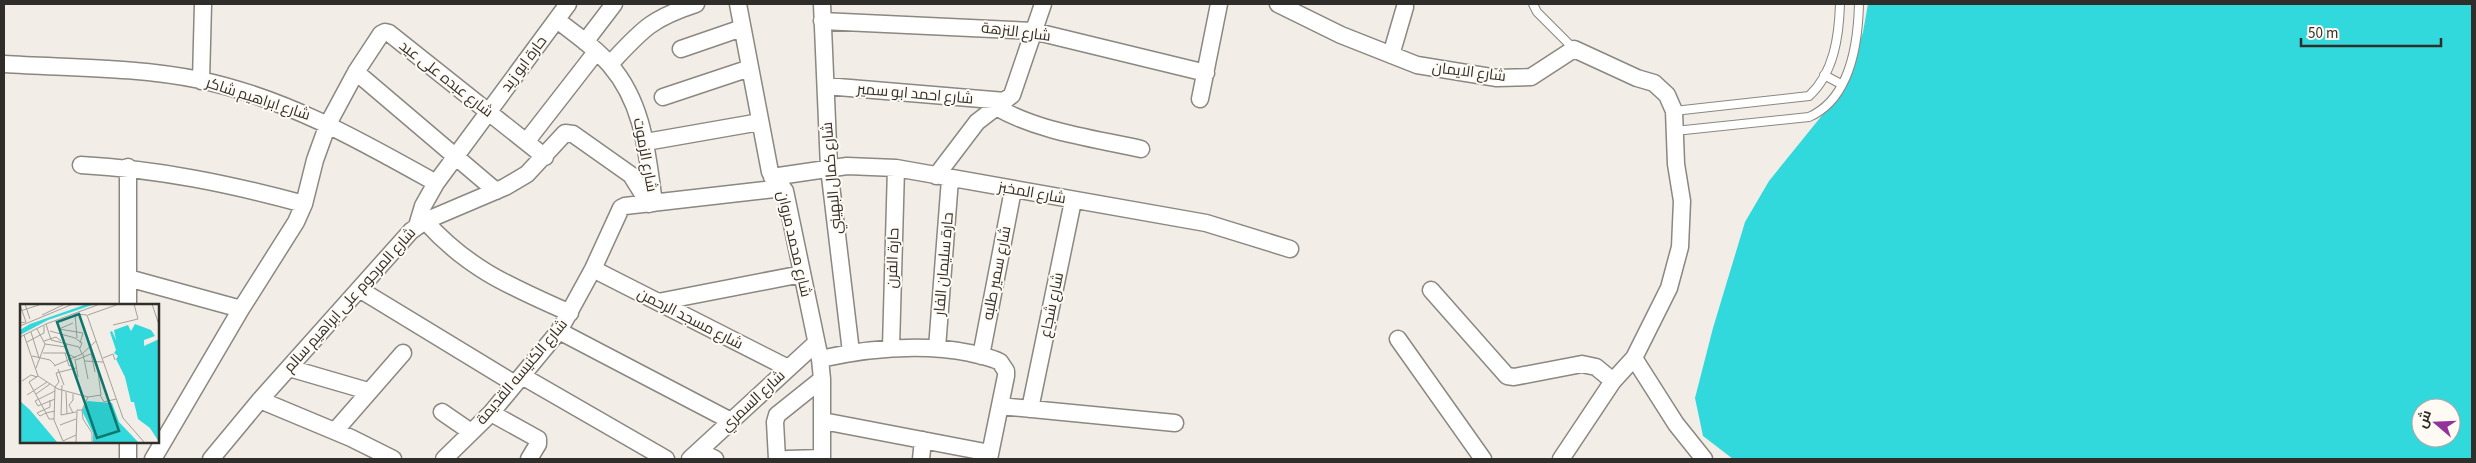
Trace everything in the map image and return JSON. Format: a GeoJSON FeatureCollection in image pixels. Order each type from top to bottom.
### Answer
{"type":"FeatureCollection","features":[{"type":"Feature","properties":{"kind":"street"},"geometry":{"type":"LineString","coordinates":[[201,80],[204,4]]}},
{"type":"Feature","properties":{"kind":"street","name":"حارة ابو زيد"},"geometry":{"type":"LineString","coordinates":[[421,224],[424,206],[454,157],[568,4]]}},
{"type":"Feature","properties":{"kind":"street"},"geometry":{"type":"LineString","coordinates":[[526,142],[590,47],[614,4]]}},
{"type":"Feature","properties":{"kind":"street"},"geometry":{"type":"LineString","coordinates":[[610,64],[650,24],[668,13],[696,4]]}},
{"type":"Feature","properties":{"kind":"street","name":"شارع محمد مروان"},"geometry":{"type":"LineString","coordinates":[[738,4],[760,122],[802,274],[818,351],[822,378],[822,458]]}},
{"type":"Feature","properties":{"kind":"street","name":"شارع كمال البهيني"},"geometry":{"type":"LineString","coordinates":[[822,4],[828,168],[851,352]]}},
{"type":"Feature","properties":{"kind":"street"},"geometry":{"type":"LineString","coordinates":[[943,178],[977,122],[1012,95],[1043,4]]}},
{"type":"Feature","properties":{"kind":"street"},"geometry":{"type":"LineString","coordinates":[[1200,99],[1219,4]]}},
{"type":"Feature","properties":{"kind":"street","name":"شارع الايمان"},"geometry":{"type":"LineString","coordinates":[[1288,6],[1391,55],[1417,65],[1506,78],[1531,76],[1574,49]]}},
{"type":"Feature","properties":{"kind":"street"},"geometry":{"type":"LineString","coordinates":[[1391,55],[1405,7]]}},
{"type":"Feature","properties":{"kind":"street","name":"شارع الزموت"},"geometry":{"type":"LineString","coordinates":[[557,20],[610,64],[632,101],[646,142],[651,203]]}},
{"type":"Feature","properties":{"kind":"street","name":"شارع النزهة"},"geometry":{"type":"LineString","coordinates":[[822,21],[1034,31],[1206,73]]}},
{"type":"Feature","properties":{"kind":"street"},"geometry":{"type":"LineString","coordinates":[[681,49],[742,28]]}},
{"type":"Feature","properties":{"kind":"street","name":"شارع عبده على عيد"},"geometry":{"type":"LineString","coordinates":[[153,459],[241,309],[296,222],[304,204],[315,160],[328,124],[356,72],[385,32],[545,157]]}},
{"type":"Feature","properties":{"kind":"street"},"geometry":{"type":"LineString","coordinates":[[1561,459],[1613,380],[1634,358],[1669,288],[1680,247],[1682,201],[1676,164],[1674,110],[1667,95],[1654,84],[1574,49]]}},
{"type":"Feature","properties":{"kind":"street","name":"شارع ابراهيم شاكر"},"geometry":{"type":"LineString","coordinates":[[4,64],[137,73],[201,80],[269,100],[328,124],[436,184]]}},
{"type":"Feature","properties":{"kind":"street"},"geometry":{"type":"LineString","coordinates":[[663,97],[750,68]]}},
{"type":"Feature","properties":{"kind":"street"},"geometry":{"type":"LineString","coordinates":[[356,72],[496,191]]}},
{"type":"Feature","properties":{"kind":"street","name":"شارع احمد ابو سمير"},"geometry":{"type":"LineString","coordinates":[[826,86],[1001,104]]}},
{"type":"Feature","properties":{"kind":"street"},"geometry":{"type":"LineString","coordinates":[[1001,104],[1027,122],[1141,149]]}},
{"type":"Feature","properties":{"kind":"street"},"geometry":{"type":"LineString","coordinates":[[646,142],[760,122]]}},
{"type":"Feature","properties":{"kind":"street","name":"شارع المرحوم على ابراهيم سالم"},"geometry":{"type":"LineString","coordinates":[[211,459],[288,368],[421,224],[496,191],[527,174],[545,157],[563,135],[573,134],[632,175],[651,203]]}},
{"type":"Feature","properties":{"kind":"street"},"geometry":{"type":"LineString","coordinates":[[81,165],[128,167],[188,176],[246,188],[304,204]]}},
{"type":"Feature","properties":{"kind":"street","name":"شارع المخبز"},"geometry":{"type":"LineString","coordinates":[[777,183],[828,168],[862,166],[896,168],[943,178],[1206,223],[1246,233],[1290,249]]}},
{"type":"Feature","properties":{"kind":"street"},"geometry":{"type":"LineString","coordinates":[[128,167],[128,304]]}},
{"type":"Feature","properties":{"kind":"street","name":"حارة الفرن"},"geometry":{"type":"LineString","coordinates":[[891,348],[896,168]]}},
{"type":"Feature","properties":{"kind":"street","name":"حارة سليمان الفار"},"geometry":{"type":"LineString","coordinates":[[937,348],[943,178]]}},
{"type":"Feature","properties":{"kind":"street","name":"شارع الكنيسه القديمة"},"geometry":{"type":"LineString","coordinates":[[444,459],[491,412],[559,331],[593,270],[621,208],[777,183]]}},
{"type":"Feature","properties":{"kind":"street","name":"شارع سمير طلبه"},"geometry":{"type":"LineString","coordinates":[[982,356],[1013,190]]}},
{"type":"Feature","properties":{"kind":"street","name":"شارع شجاع"},"geometry":{"type":"LineString","coordinates":[[1030,408],[1073,200]]}},
{"type":"Feature","properties":{"kind":"street"},"geometry":{"type":"LineString","coordinates":[[421,224],[486,274],[570,313]]}},
{"type":"Feature","properties":{"kind":"street","name":"شارع مسجد الرحمن"},"geometry":{"type":"LineString","coordinates":[[593,270],[788,368]]}},
{"type":"Feature","properties":{"kind":"street"},"geometry":{"type":"LineString","coordinates":[[658,302],[802,274]]}},
{"type":"Feature","properties":{"kind":"street"},"geometry":{"type":"LineString","coordinates":[[128,278],[241,309]]}},
{"type":"Feature","properties":{"kind":"street"},"geometry":{"type":"LineString","coordinates":[[359,289],[518,380],[666,459]]}},
{"type":"Feature","properties":{"kind":"street"},"geometry":{"type":"LineString","coordinates":[[1431,290],[1506,376],[1514,377],[1582,364],[1596,367],[1613,380]]}},
{"type":"Feature","properties":{"kind":"street"},"geometry":{"type":"LineString","coordinates":[[559,331],[731,421]]}},
{"type":"Feature","properties":{"kind":"street"},"geometry":{"type":"LineString","coordinates":[[1398,339],[1483,459]]}},
{"type":"Feature","properties":{"kind":"street"},"geometry":{"type":"LineString","coordinates":[[818,351],[851,352],[891,348],[937,348],[982,356],[1000,362],[1006,371],[989,456],[923,440],[823,421]]}},
{"type":"Feature","properties":{"kind":"street","name":"شارع السمري"},"geometry":{"type":"LineString","coordinates":[[695,455],[788,368],[818,351]]}},
{"type":"Feature","properties":{"kind":"street"},"geometry":{"type":"LineString","coordinates":[[335,431],[403,352]]}},
{"type":"Feature","properties":{"kind":"street"},"geometry":{"type":"LineString","coordinates":[[1634,358],[1676,424],[1704,459]]}},
{"type":"Feature","properties":{"kind":"street"},"geometry":{"type":"LineString","coordinates":[[288,368],[368,391]]}},
{"type":"Feature","properties":{"kind":"street"},"geometry":{"type":"LineString","coordinates":[[777,459],[775,422],[777,415],[822,378]]}},
{"type":"Feature","properties":{"kind":"street"},"geometry":{"type":"LineString","coordinates":[[260,400],[335,431],[393,459]]}},
{"type":"Feature","properties":{"kind":"street"},"geometry":{"type":"LineString","coordinates":[[1000,406],[1175,422]]}},
{"type":"Feature","properties":{"kind":"street"},"geometry":{"type":"LineString","coordinates":[[442,412],[472,432]]}},
{"type":"Feature","properties":{"kind":"street"},"geometry":{"type":"LineString","coordinates":[[491,412],[538,439],[538,444],[529,459]]}},
{"type":"Feature","properties":{"kind":"street"},"geometry":{"type":"LineString","coordinates":[[921,459],[923,440]]}},
{"type":"Feature","properties":{"kind":"street"},"geometry":{"type":"LineString","coordinates":[[128,443],[128,459]]}},
{"type":"Feature","properties":{"kind":"street"},"geometry":{"type":"LineString","coordinates":[[695,455],[715,459]]}},
{"type":"Feature","properties":{"kind":"street"},"geometry":{"type":"LineString","coordinates":[[787,459],[822,458]]}},
{"type":"Feature","properties":{"kind":"lane"},"geometry":{"type":"LineString","coordinates":[[1533,4],[1537,12],[1574,49]]}},
{"type":"Feature","properties":{"kind":"lane"},"geometry":{"type":"LineString","coordinates":[[1674,110],[1804,98],[1812,93],[1824,75],[1838,36],[1840,4]]}},
{"type":"Feature","properties":{"kind":"lane"},"geometry":{"type":"LineString","coordinates":[[1675,131],[1809,117],[1826,107],[1841,84],[1852,58],[1857,39],[1859,4]]}},
{"type":"Feature","properties":{"kind":"lane"},"geometry":{"type":"LineString","coordinates":[[1824,75],[1841,84]]}},
{"type":"Feature","properties":{"kind":"water"},"geometry":{"type":"Polygon","coordinates":[[[1868,4],[2472,4],[2472,459],[1733,459],[1703,436],[1695,398],[1713,328],[1745,222],[1769,181],[1845,87],[1863,32],[1868,4]]]}}]}
